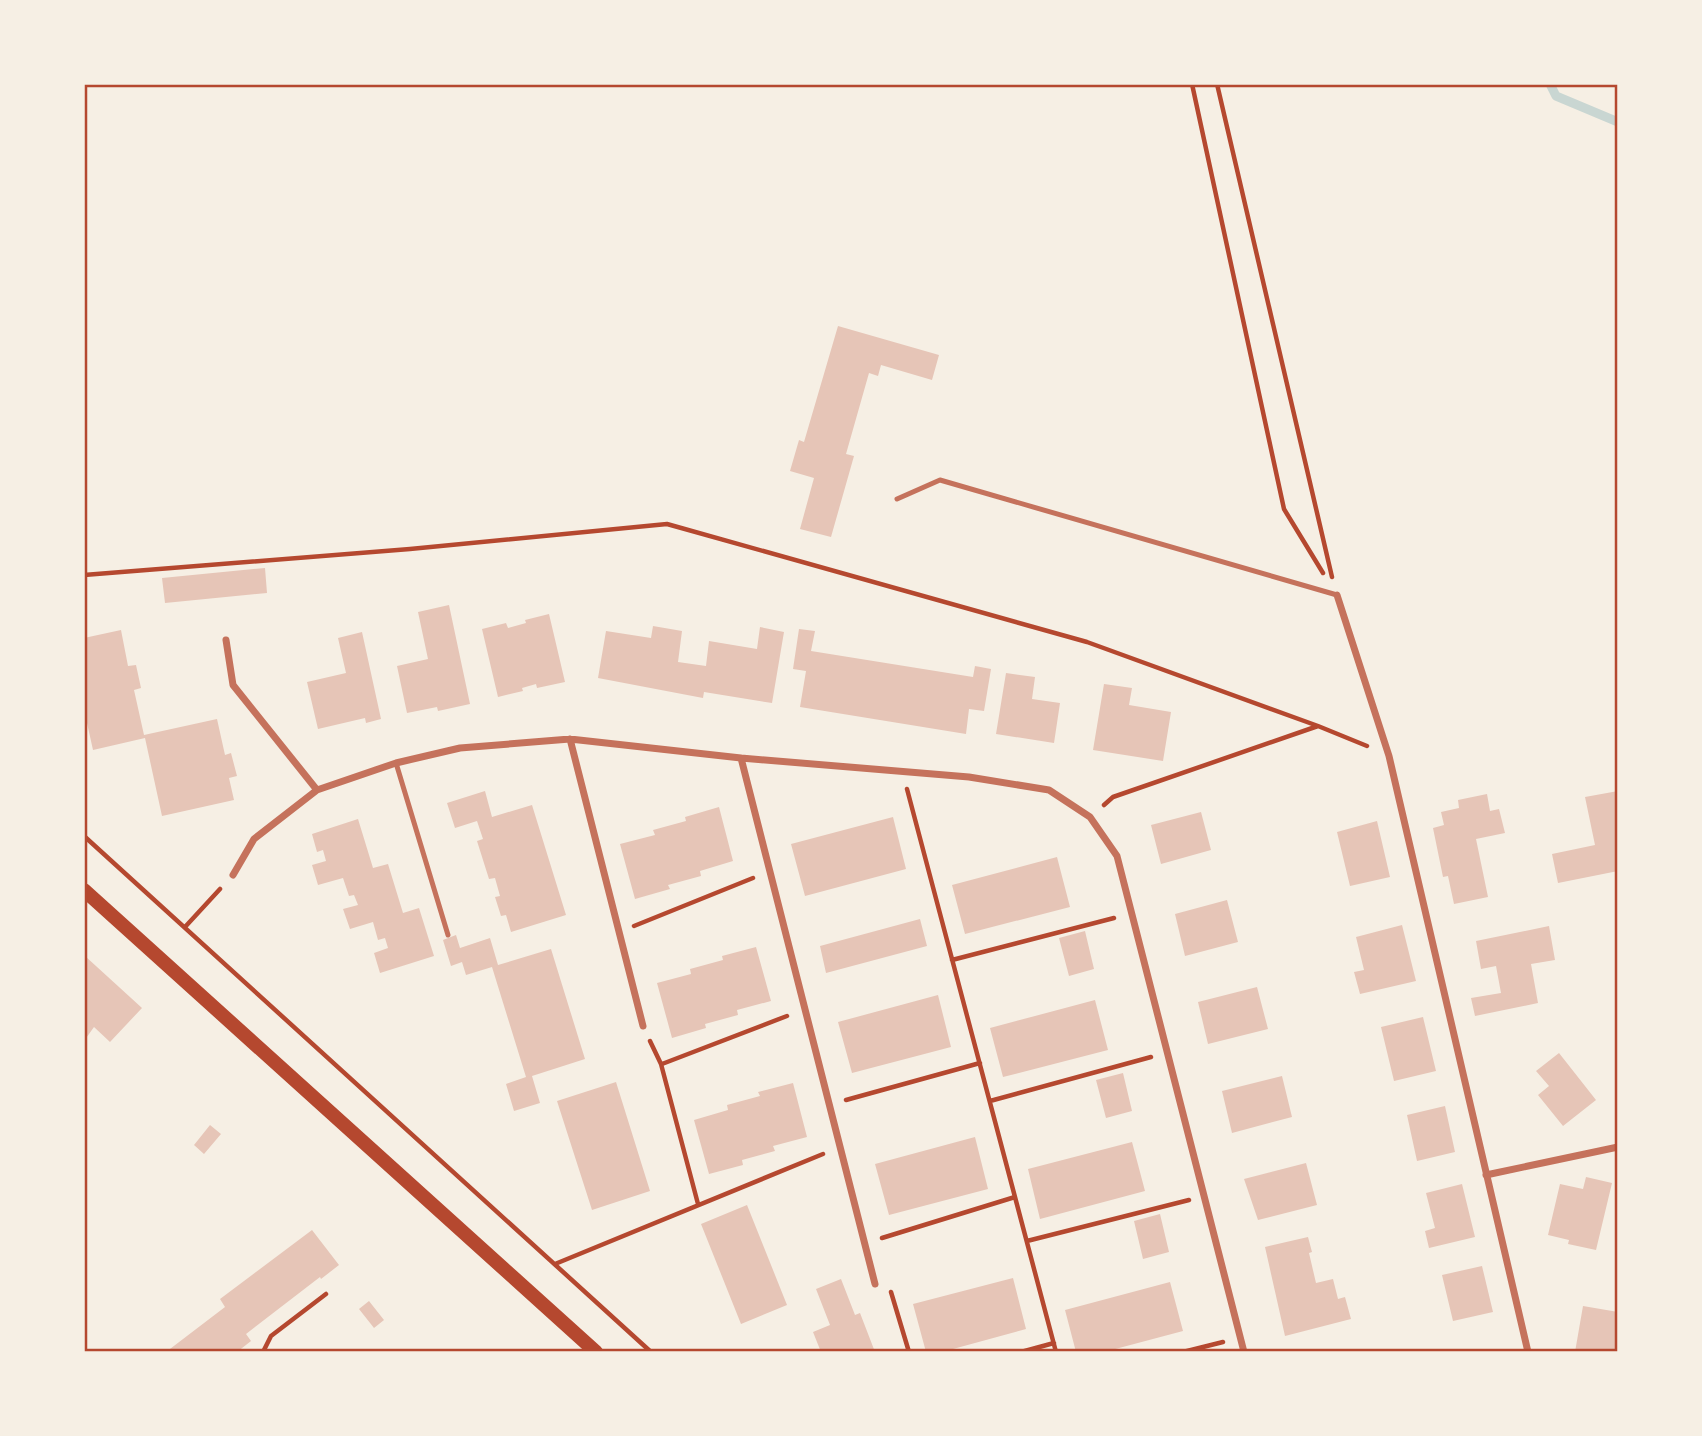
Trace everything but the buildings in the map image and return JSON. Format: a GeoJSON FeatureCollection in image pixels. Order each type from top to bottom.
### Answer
{"type":"FeatureCollection","features":[{"type":"Feature","properties":{"kind":"main road"},"geometry":{"type":"LineString","coordinates":[[84,890],[596,1352]]}},
{"type":"Feature","properties":{"kind":"street"},"geometry":{"type":"LineString","coordinates":[[1337,595],[1389,756],[1528,1352]]}},
{"type":"Feature","properties":{"kind":"street"},"geometry":{"type":"LineString","coordinates":[[226,640],[233,685],[317,790]]}},
{"type":"Feature","properties":{"kind":"street"},"geometry":{"type":"LineString","coordinates":[[233,875],[254,839],[317,790],[396,763],[460,748],[570,739],[741,758],[969,777],[1049,790],[1090,817],[1118,856],[1244,1352]]}},
{"type":"Feature","properties":{"kind":"street"},"geometry":{"type":"LineString","coordinates":[[570,739],[643,1026]]}},
{"type":"Feature","properties":{"kind":"street"},"geometry":{"type":"LineString","coordinates":[[741,758],[875,1284]]}},
{"type":"Feature","properties":{"kind":"street"},"geometry":{"type":"LineString","coordinates":[[1486,1175],[1618,1147]]}},
{"type":"Feature","properties":{"kind":"lane"},"geometry":{"type":"LineString","coordinates":[[897,499],[940,480],[1337,595]]}},
{"type":"Feature","properties":{"kind":"lane"},"geometry":{"type":"LineString","coordinates":[[396,763],[448,935]]}},
{"type":"Feature","properties":{"kind":"path"},"geometry":{"type":"LineString","coordinates":[[1192,84],[1284,509],[1337,595]]}},
{"type":"Feature","properties":{"kind":"path"},"geometry":{"type":"LineString","coordinates":[[1217,84],[1337,595]]}},
{"type":"Feature","properties":{"kind":"path"},"geometry":{"type":"LineString","coordinates":[[84,575],[410,549],[667,524],[1087,642],[1318,726],[1389,756]]}},
{"type":"Feature","properties":{"kind":"path"},"geometry":{"type":"LineString","coordinates":[[1090,817],[1113,797],[1318,726]]}},
{"type":"Feature","properties":{"kind":"path"},"geometry":{"type":"LineString","coordinates":[[903,772],[1056,1352]]}},
{"type":"Feature","properties":{"kind":"path"},"geometry":{"type":"LineString","coordinates":[[84,835],[652,1352]]}},
{"type":"Feature","properties":{"kind":"path"},"geometry":{"type":"LineString","coordinates":[[618,933],[770,871]]}},
{"type":"Feature","properties":{"kind":"path"},"geometry":{"type":"LineString","coordinates":[[185,927],[233,875]]}},
{"type":"Feature","properties":{"kind":"path"},"geometry":{"type":"LineString","coordinates":[[952,960],[1132,914]]}},
{"type":"Feature","properties":{"kind":"path"},"geometry":{"type":"LineString","coordinates":[[662,1064],[805,1009]]}},
{"type":"Feature","properties":{"kind":"path"},"geometry":{"type":"LineString","coordinates":[[643,1026],[662,1064],[698,1204]]}},
{"type":"Feature","properties":{"kind":"path"},"geometry":{"type":"LineString","coordinates":[[990,1101],[1168,1052]]}},
{"type":"Feature","properties":{"kind":"path"},"geometry":{"type":"LineString","coordinates":[[829,1104],[980,1063]]}},
{"type":"Feature","properties":{"kind":"path"},"geometry":{"type":"LineString","coordinates":[[555,1264],[840,1147]]}},
{"type":"Feature","properties":{"kind":"path"},"geometry":{"type":"LineString","coordinates":[[1027,1241],[1204,1196]]}},
{"type":"Feature","properties":{"kind":"path"},"geometry":{"type":"LineString","coordinates":[[864,1243],[1015,1197]]}},
{"type":"Feature","properties":{"kind":"path"},"geometry":{"type":"LineString","coordinates":[[875,1284],[893,1293],[909,1352]]}},
{"type":"Feature","properties":{"kind":"path"},"geometry":{"type":"LineString","coordinates":[[263,1352],[271,1336],[326,1294]]}},
{"type":"Feature","properties":{"kind":"path"},"geometry":{"type":"LineString","coordinates":[[1183,1352],[1240,1337]]}},
{"type":"Feature","properties":{"kind":"path"},"geometry":{"type":"LineString","coordinates":[[1021,1352],[1054,1343]]}},
{"type":"Feature","properties":{"kind":"waterway"},"geometry":{"type":"LineString","coordinates":[[1550,84],[1556,96],[1618,122]]}}]}
